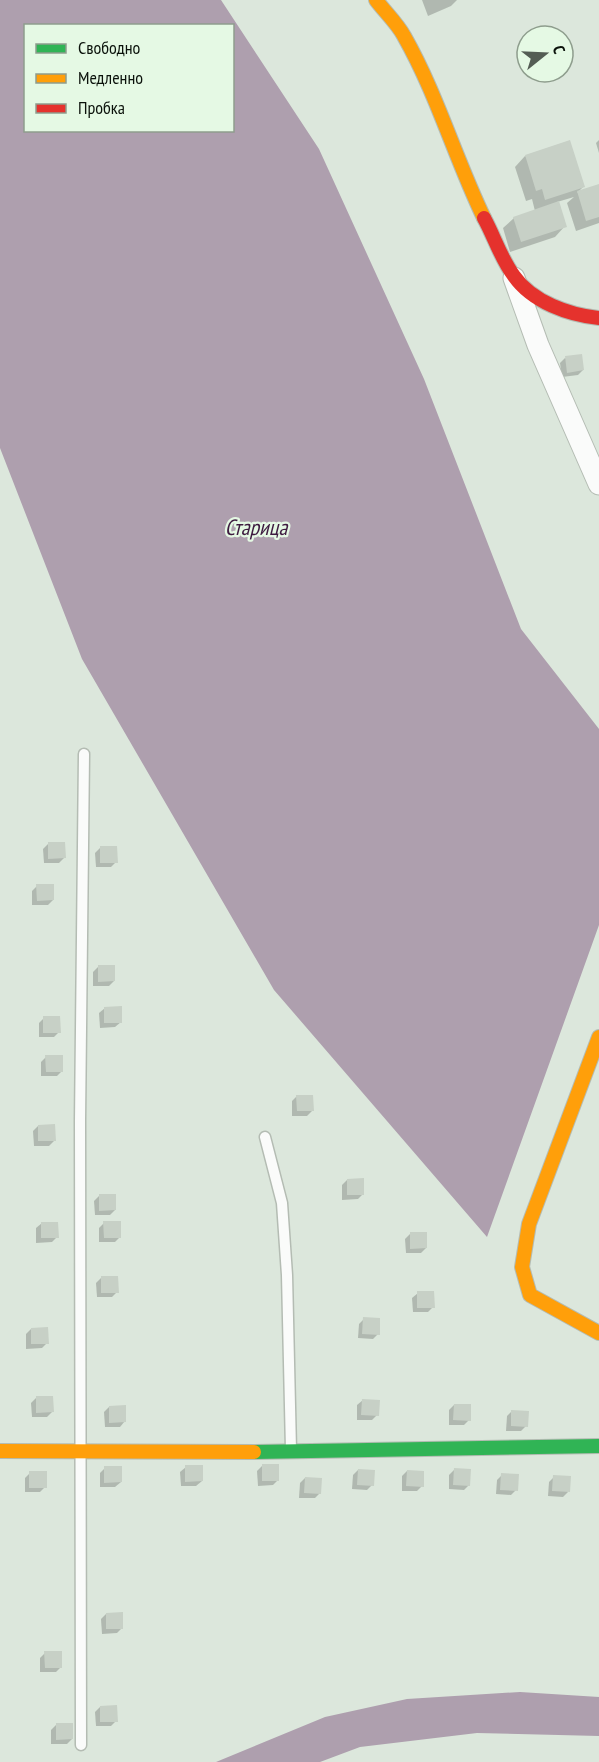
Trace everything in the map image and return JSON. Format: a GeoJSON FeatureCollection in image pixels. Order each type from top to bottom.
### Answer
{"type":"FeatureCollection","features":[{"type":"Feature","properties":{"kind":"street"},"geometry":{"type":"LineString","coordinates":[[376,0],[403,34],[427,80],[464,177],[514,277],[538,345],[599,484]]}},
{"type":"Feature","properties":{"kind":"street"},"geometry":{"type":"LineString","coordinates":[[514,277],[542,301],[577,316],[599,318]]}},
{"type":"Feature","properties":{"kind":"street"},"geometry":{"type":"LineString","coordinates":[[599,1037],[529,1224],[522,1267],[530,1295],[599,1333]]}},
{"type":"Feature","properties":{"kind":"street"},"geometry":{"type":"LineString","coordinates":[[0,1451],[291,1452],[599,1446]]}},
{"type":"Feature","properties":{"kind":"lane"},"geometry":{"type":"LineString","coordinates":[[81,1745],[80,1452],[84,754]]}},
{"type":"Feature","properties":{"kind":"lane"},"geometry":{"type":"LineString","coordinates":[[265,1137],[282,1203],[287,1275],[291,1452]]}},
{"type":"Feature","properties":{"kind":"water","name":"Старица"},"geometry":{"type":"Polygon","coordinates":[[[0,0],[221,0],[319,149],[424,379],[521,629],[599,729],[599,925],[487,1237],[274,990],[82,659],[0,448],[0,0]]]}},
{"type":"Feature","properties":{"kind":"water"},"geometry":{"type":"Polygon","coordinates":[[[520,1692],[599,1697],[599,1736],[477,1733],[360,1747],[320,1762],[216,1762],[325,1717],[407,1699],[520,1692]]]}},
{"type":"Feature","properties":{"kind":"building"},"geometry":{"type":"Polygon","coordinates":[[[570,140],[585,187],[545,200],[542,189],[536,191],[525,155],[570,140]]]}},
{"type":"Feature","properties":{"kind":"building"},"geometry":{"type":"Polygon","coordinates":[[[599,184],[599,217],[586,221],[577,191],[599,184]]]}},
{"type":"Feature","properties":{"kind":"building"},"geometry":{"type":"Polygon","coordinates":[[[559,201],[567,227],[521,242],[513,217],[559,201]]]}},
{"type":"Feature","properties":{"kind":"building"},"geometry":{"type":"Polygon","coordinates":[[[582,354],[584,370],[567,373],[565,356],[582,354]]]}},
{"type":"Feature","properties":{"kind":"building"},"geometry":{"type":"Polygon","coordinates":[[[48,842],[65,842],[66,858],[48,859],[48,842]]]}},
{"type":"Feature","properties":{"kind":"building"},"geometry":{"type":"Polygon","coordinates":[[[100,846],[117,846],[118,863],[100,863],[100,846]]]}},
{"type":"Feature","properties":{"kind":"building"},"geometry":{"type":"Polygon","coordinates":[[[36,884],[54,884],[54,900],[37,901],[36,884]]]}},
{"type":"Feature","properties":{"kind":"building"},"geometry":{"type":"Polygon","coordinates":[[[98,965],[115,965],[115,981],[98,982],[98,965]]]}},
{"type":"Feature","properties":{"kind":"building"},"geometry":{"type":"Polygon","coordinates":[[[122,1006],[122,1023],[104,1023],[104,1007],[122,1006]]]}},
{"type":"Feature","properties":{"kind":"building"},"geometry":{"type":"Polygon","coordinates":[[[43,1016],[60,1016],[61,1033],[43,1033],[43,1016]]]}},
{"type":"Feature","properties":{"kind":"building"},"geometry":{"type":"Polygon","coordinates":[[[45,1055],[63,1055],[63,1072],[46,1072],[45,1055]]]}},
{"type":"Feature","properties":{"kind":"building"},"geometry":{"type":"Polygon","coordinates":[[[296,1095],[313,1095],[314,1111],[297,1111],[296,1095]]]}},
{"type":"Feature","properties":{"kind":"building"},"geometry":{"type":"Polygon","coordinates":[[[55,1124],[56,1141],[38,1141],[38,1125],[55,1124]]]}},
{"type":"Feature","properties":{"kind":"building"},"geometry":{"type":"Polygon","coordinates":[[[364,1178],[364,1195],[347,1195],[347,1179],[364,1178]]]}},
{"type":"Feature","properties":{"kind":"building"},"geometry":{"type":"Polygon","coordinates":[[[99,1194],[116,1194],[116,1210],[99,1211],[99,1194]]]}},
{"type":"Feature","properties":{"kind":"building"},"geometry":{"type":"Polygon","coordinates":[[[103,1221],[121,1221],[121,1238],[104,1238],[103,1221]]]}},
{"type":"Feature","properties":{"kind":"building"},"geometry":{"type":"Polygon","coordinates":[[[41,1222],[58,1222],[59,1238],[41,1238],[41,1222]]]}},
{"type":"Feature","properties":{"kind":"building"},"geometry":{"type":"Polygon","coordinates":[[[410,1232],[427,1232],[427,1248],[410,1249],[410,1232]]]}},
{"type":"Feature","properties":{"kind":"building"},"geometry":{"type":"Polygon","coordinates":[[[101,1276],[118,1276],[119,1293],[101,1293],[101,1276]]]}},
{"type":"Feature","properties":{"kind":"building"},"geometry":{"type":"Polygon","coordinates":[[[417,1291],[434,1291],[435,1308],[417,1308],[417,1291]]]}},
{"type":"Feature","properties":{"kind":"building"},"geometry":{"type":"Polygon","coordinates":[[[363,1317],[380,1318],[380,1335],[362,1334],[363,1317]]]}},
{"type":"Feature","properties":{"kind":"building"},"geometry":{"type":"Polygon","coordinates":[[[48,1327],[49,1344],[31,1344],[31,1328],[48,1327]]]}},
{"type":"Feature","properties":{"kind":"building"},"geometry":{"type":"Polygon","coordinates":[[[36,1396],[53,1396],[54,1412],[36,1413],[36,1396]]]}},
{"type":"Feature","properties":{"kind":"building"},"geometry":{"type":"Polygon","coordinates":[[[362,1399],[380,1400],[379,1416],[361,1415],[362,1399]]]}},
{"type":"Feature","properties":{"kind":"building"},"geometry":{"type":"Polygon","coordinates":[[[454,1404],[471,1404],[471,1421],[453,1420],[454,1404]]]}},
{"type":"Feature","properties":{"kind":"building"},"geometry":{"type":"Polygon","coordinates":[[[126,1405],[126,1422],[109,1423],[109,1406],[126,1405]]]}},
{"type":"Feature","properties":{"kind":"building"},"geometry":{"type":"Polygon","coordinates":[[[511,1410],[529,1411],[528,1427],[511,1426],[511,1410]]]}},
{"type":"Feature","properties":{"kind":"building"},"geometry":{"type":"Polygon","coordinates":[[[262,1464],[279,1464],[279,1481],[262,1481],[262,1464]]]}},
{"type":"Feature","properties":{"kind":"building"},"geometry":{"type":"Polygon","coordinates":[[[185,1465],[203,1465],[203,1481],[185,1482],[185,1465]]]}},
{"type":"Feature","properties":{"kind":"building"},"geometry":{"type":"Polygon","coordinates":[[[104,1466],[122,1466],[122,1482],[104,1483],[104,1466]]]}},
{"type":"Feature","properties":{"kind":"building"},"geometry":{"type":"Polygon","coordinates":[[[454,1468],[471,1469],[470,1486],[453,1485],[454,1468]]]}},
{"type":"Feature","properties":{"kind":"building"},"geometry":{"type":"Polygon","coordinates":[[[358,1469],[375,1470],[374,1486],[357,1485],[358,1469]]]}},
{"type":"Feature","properties":{"kind":"building"},"geometry":{"type":"Polygon","coordinates":[[[407,1470],[424,1471],[424,1487],[406,1486],[407,1470]]]}},
{"type":"Feature","properties":{"kind":"building"},"geometry":{"type":"Polygon","coordinates":[[[29,1471],[47,1471],[47,1488],[29,1488],[29,1471]]]}},
{"type":"Feature","properties":{"kind":"building"},"geometry":{"type":"Polygon","coordinates":[[[501,1473],[519,1474],[518,1491],[500,1490],[501,1473]]]}},
{"type":"Feature","properties":{"kind":"building"},"geometry":{"type":"Polygon","coordinates":[[[553,1475],[571,1476],[570,1492],[552,1491],[553,1475]]]}},
{"type":"Feature","properties":{"kind":"building"},"geometry":{"type":"Polygon","coordinates":[[[305,1477],[322,1478],[321,1494],[304,1493],[305,1477]]]}},
{"type":"Feature","properties":{"kind":"building"},"geometry":{"type":"Polygon","coordinates":[[[123,1612],[123,1629],[106,1629],[106,1613],[123,1612]]]}},
{"type":"Feature","properties":{"kind":"building"},"geometry":{"type":"Polygon","coordinates":[[[44,1651],[62,1651],[62,1668],[45,1668],[44,1651]]]}},
{"type":"Feature","properties":{"kind":"building"},"geometry":{"type":"Polygon","coordinates":[[[117,1705],[118,1722],[100,1722],[100,1706],[117,1705]]]}},
{"type":"Feature","properties":{"kind":"building"},"geometry":{"type":"Polygon","coordinates":[[[56,1723],[73,1723],[73,1739],[56,1740],[56,1723]]]}},
{"type":"Feature","properties":{"kind":"traffic: fast"},"geometry":{"type":"LineString","coordinates":[[254,1452],[599,1446]]}},
{"type":"Feature","properties":{"kind":"traffic: slow"},"geometry":{"type":"LineString","coordinates":[[376,0],[401,31],[416,58],[484,218]]}},
{"type":"Feature","properties":{"kind":"traffic: slow"},"geometry":{"type":"LineString","coordinates":[[599,1037],[529,1224],[522,1267],[530,1295],[599,1333]]}},
{"type":"Feature","properties":{"kind":"traffic: slow"},"geometry":{"type":"LineString","coordinates":[[0,1451],[254,1452]]}},
{"type":"Feature","properties":{"kind":"traffic: jam"},"geometry":{"type":"LineString","coordinates":[[484,218],[509,269],[531,293],[552,306],[576,314],[599,318]]}}]}
